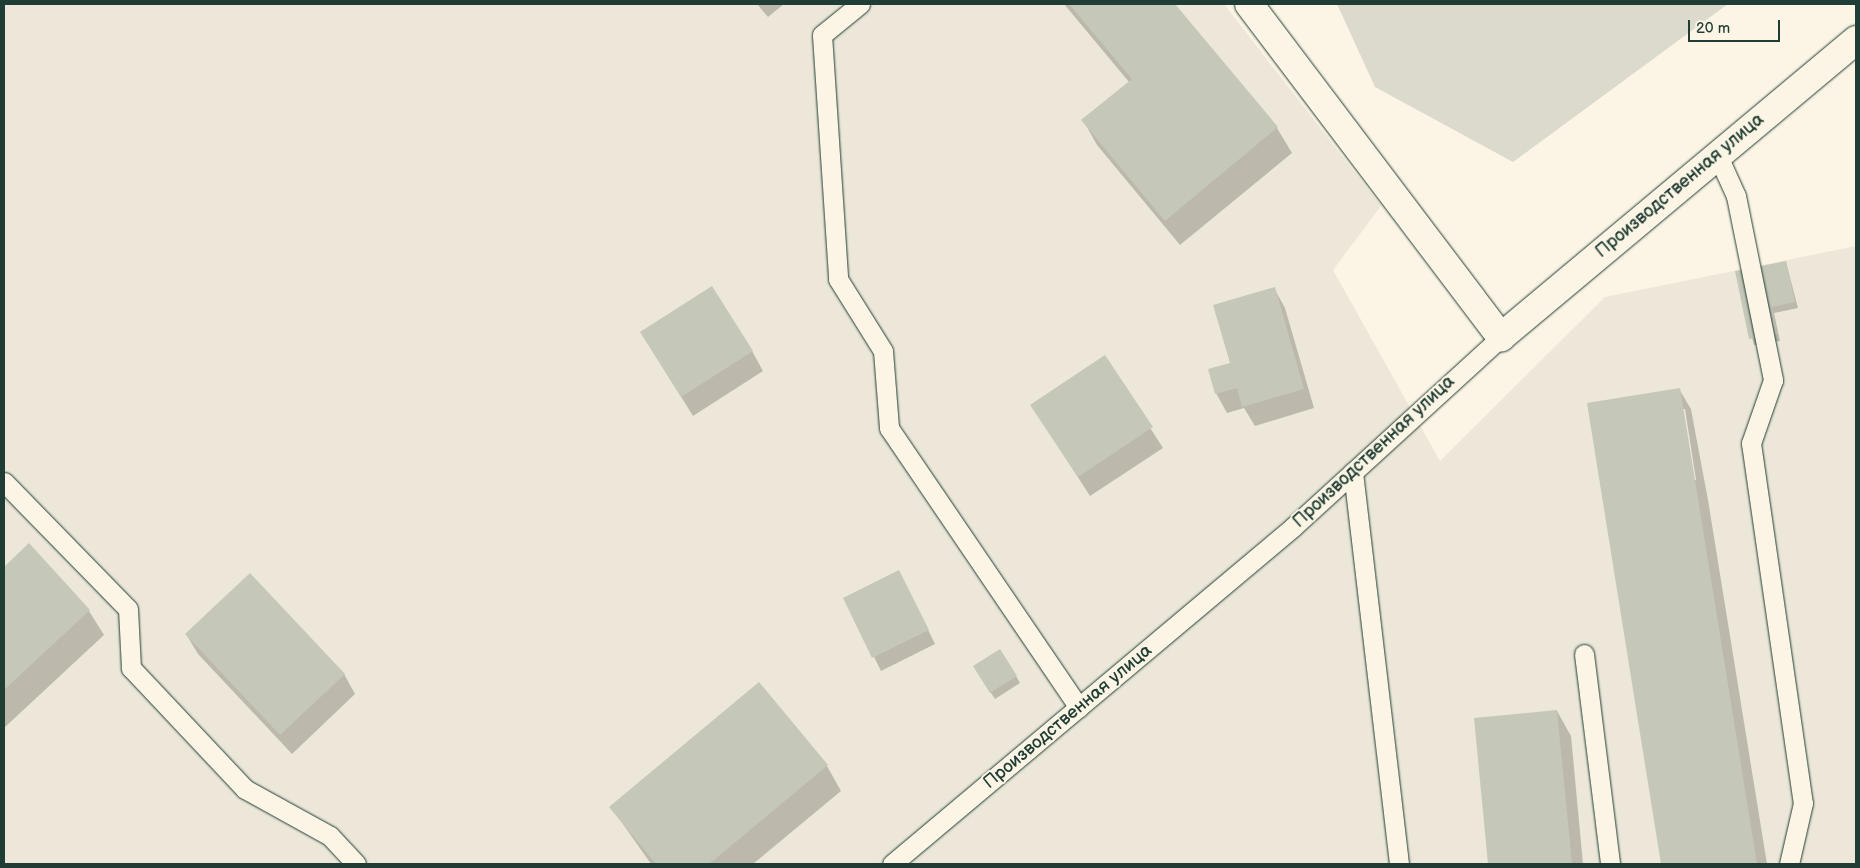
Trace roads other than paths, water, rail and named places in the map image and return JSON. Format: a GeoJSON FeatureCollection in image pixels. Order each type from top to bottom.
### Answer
{"type":"FeatureCollection","features":[{"type":"Feature","properties":{"kind":"street"},"geometry":{"type":"LineString","coordinates":[[1249,4],[1501,337]]}},
{"type":"Feature","properties":{"kind":"street","name":"Производственная улица"},"geometry":{"type":"LineString","coordinates":[[1501,337],[1717,154],[1856,40]]}},
{"type":"Feature","properties":{"kind":"lane"},"geometry":{"type":"LineString","coordinates":[[860,4],[822,35],[838,279],[883,351],[888,428],[1079,708]]}},
{"type":"Feature","properties":{"kind":"lane"},"geometry":{"type":"LineString","coordinates":[[1717,154],[1736,196],[1773,380],[1751,444],[1803,803],[1789,864]]}},
{"type":"Feature","properties":{"kind":"lane","name":"Производственная улица"},"geometry":{"type":"LineString","coordinates":[[892,864],[1079,708],[1353,472],[1501,337]]}},
{"type":"Feature","properties":{"kind":"lane"},"geometry":{"type":"LineString","coordinates":[[1353,472],[1399,864]]}},
{"type":"Feature","properties":{"kind":"lane"},"geometry":{"type":"LineString","coordinates":[[4,482],[128,609],[131,668],[245,789],[330,836],[356,864]]}},
{"type":"Feature","properties":{"kind":"lane"},"geometry":{"type":"LineString","coordinates":[[1584,654],[1610,864]]}}]}
